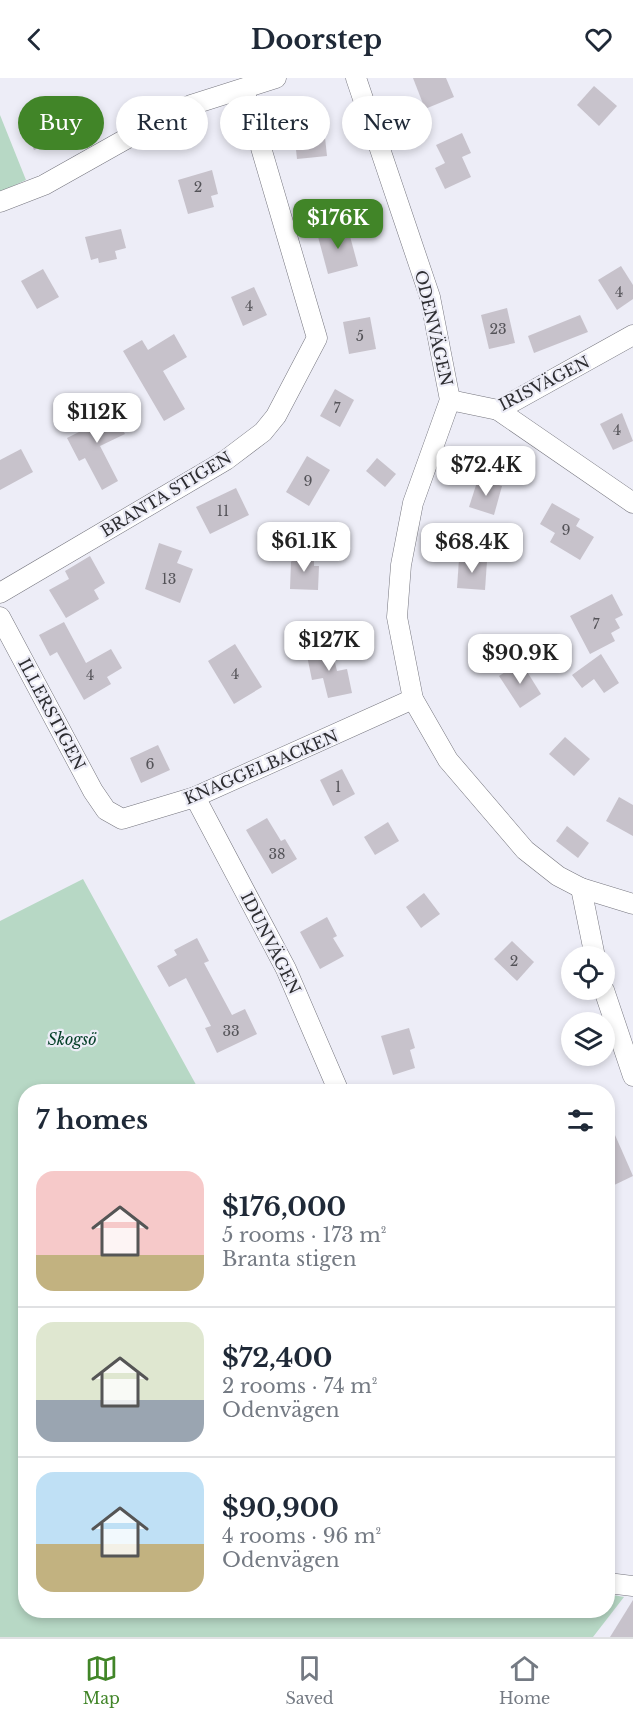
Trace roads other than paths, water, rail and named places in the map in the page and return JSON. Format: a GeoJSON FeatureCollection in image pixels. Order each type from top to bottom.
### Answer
{"type":"FeatureCollection","features":[{"type":"Feature","properties":{"kind":"street"},"geometry":{"type":"LineString","coordinates":[[0,202],[45,185],[165,117],[191,105],[276,78]]}},
{"type":"Feature","properties":{"kind":"street","name":"ODENVÄGEN"},"geometry":{"type":"LineString","coordinates":[[356,78],[430,297],[450,399],[413,503],[401,565],[397,617],[413,699],[448,760],[502,827],[525,850],[558,876],[581,888],[633,903]]}},
{"type":"Feature","properties":{"kind":"street","name":"BRANTA STIGEN"},"geometry":{"type":"LineString","coordinates":[[0,593],[226,460],[263,432],[276,416],[313,346],[316,338],[314,326],[244,90]]}},
{"type":"Feature","properties":{"kind":"street","name":"IRISVÄGEN"},"geometry":{"type":"LineString","coordinates":[[450,399],[498,410],[633,335]]}},
{"type":"Feature","properties":{"kind":"street"},"geometry":{"type":"LineString","coordinates":[[498,410],[633,503]]}},
{"type":"Feature","properties":{"kind":"street","name":"ILLERSTIGEN"},"geometry":{"type":"LineString","coordinates":[[0,617],[93,791],[106,810]]}},
{"type":"Feature","properties":{"kind":"street","name":"KNAGGELBACKEN"},"geometry":{"type":"LineString","coordinates":[[106,810],[122,819],[195,797],[413,699]]}},
{"type":"Feature","properties":{"kind":"street","name":"IDUNVÄGEN"},"geometry":{"type":"LineString","coordinates":[[195,797],[286,969],[336,1084]]}},
{"type":"Feature","properties":{"kind":"street"},"geometry":{"type":"LineString","coordinates":[[581,888],[593,946]]}},
{"type":"Feature","properties":{"kind":"street"},"geometry":{"type":"LineString","coordinates":[[607,1000],[633,1076]]}},
{"type":"Feature","properties":{"kind":"street"},"geometry":{"type":"LineString","coordinates":[[615,1584],[633,1586]]}},
{"type":"Feature","properties":{"kind":"park label","name":"Skogsö"},"geometry":{"type":"Point","coordinates":[72,1039]}}]}
